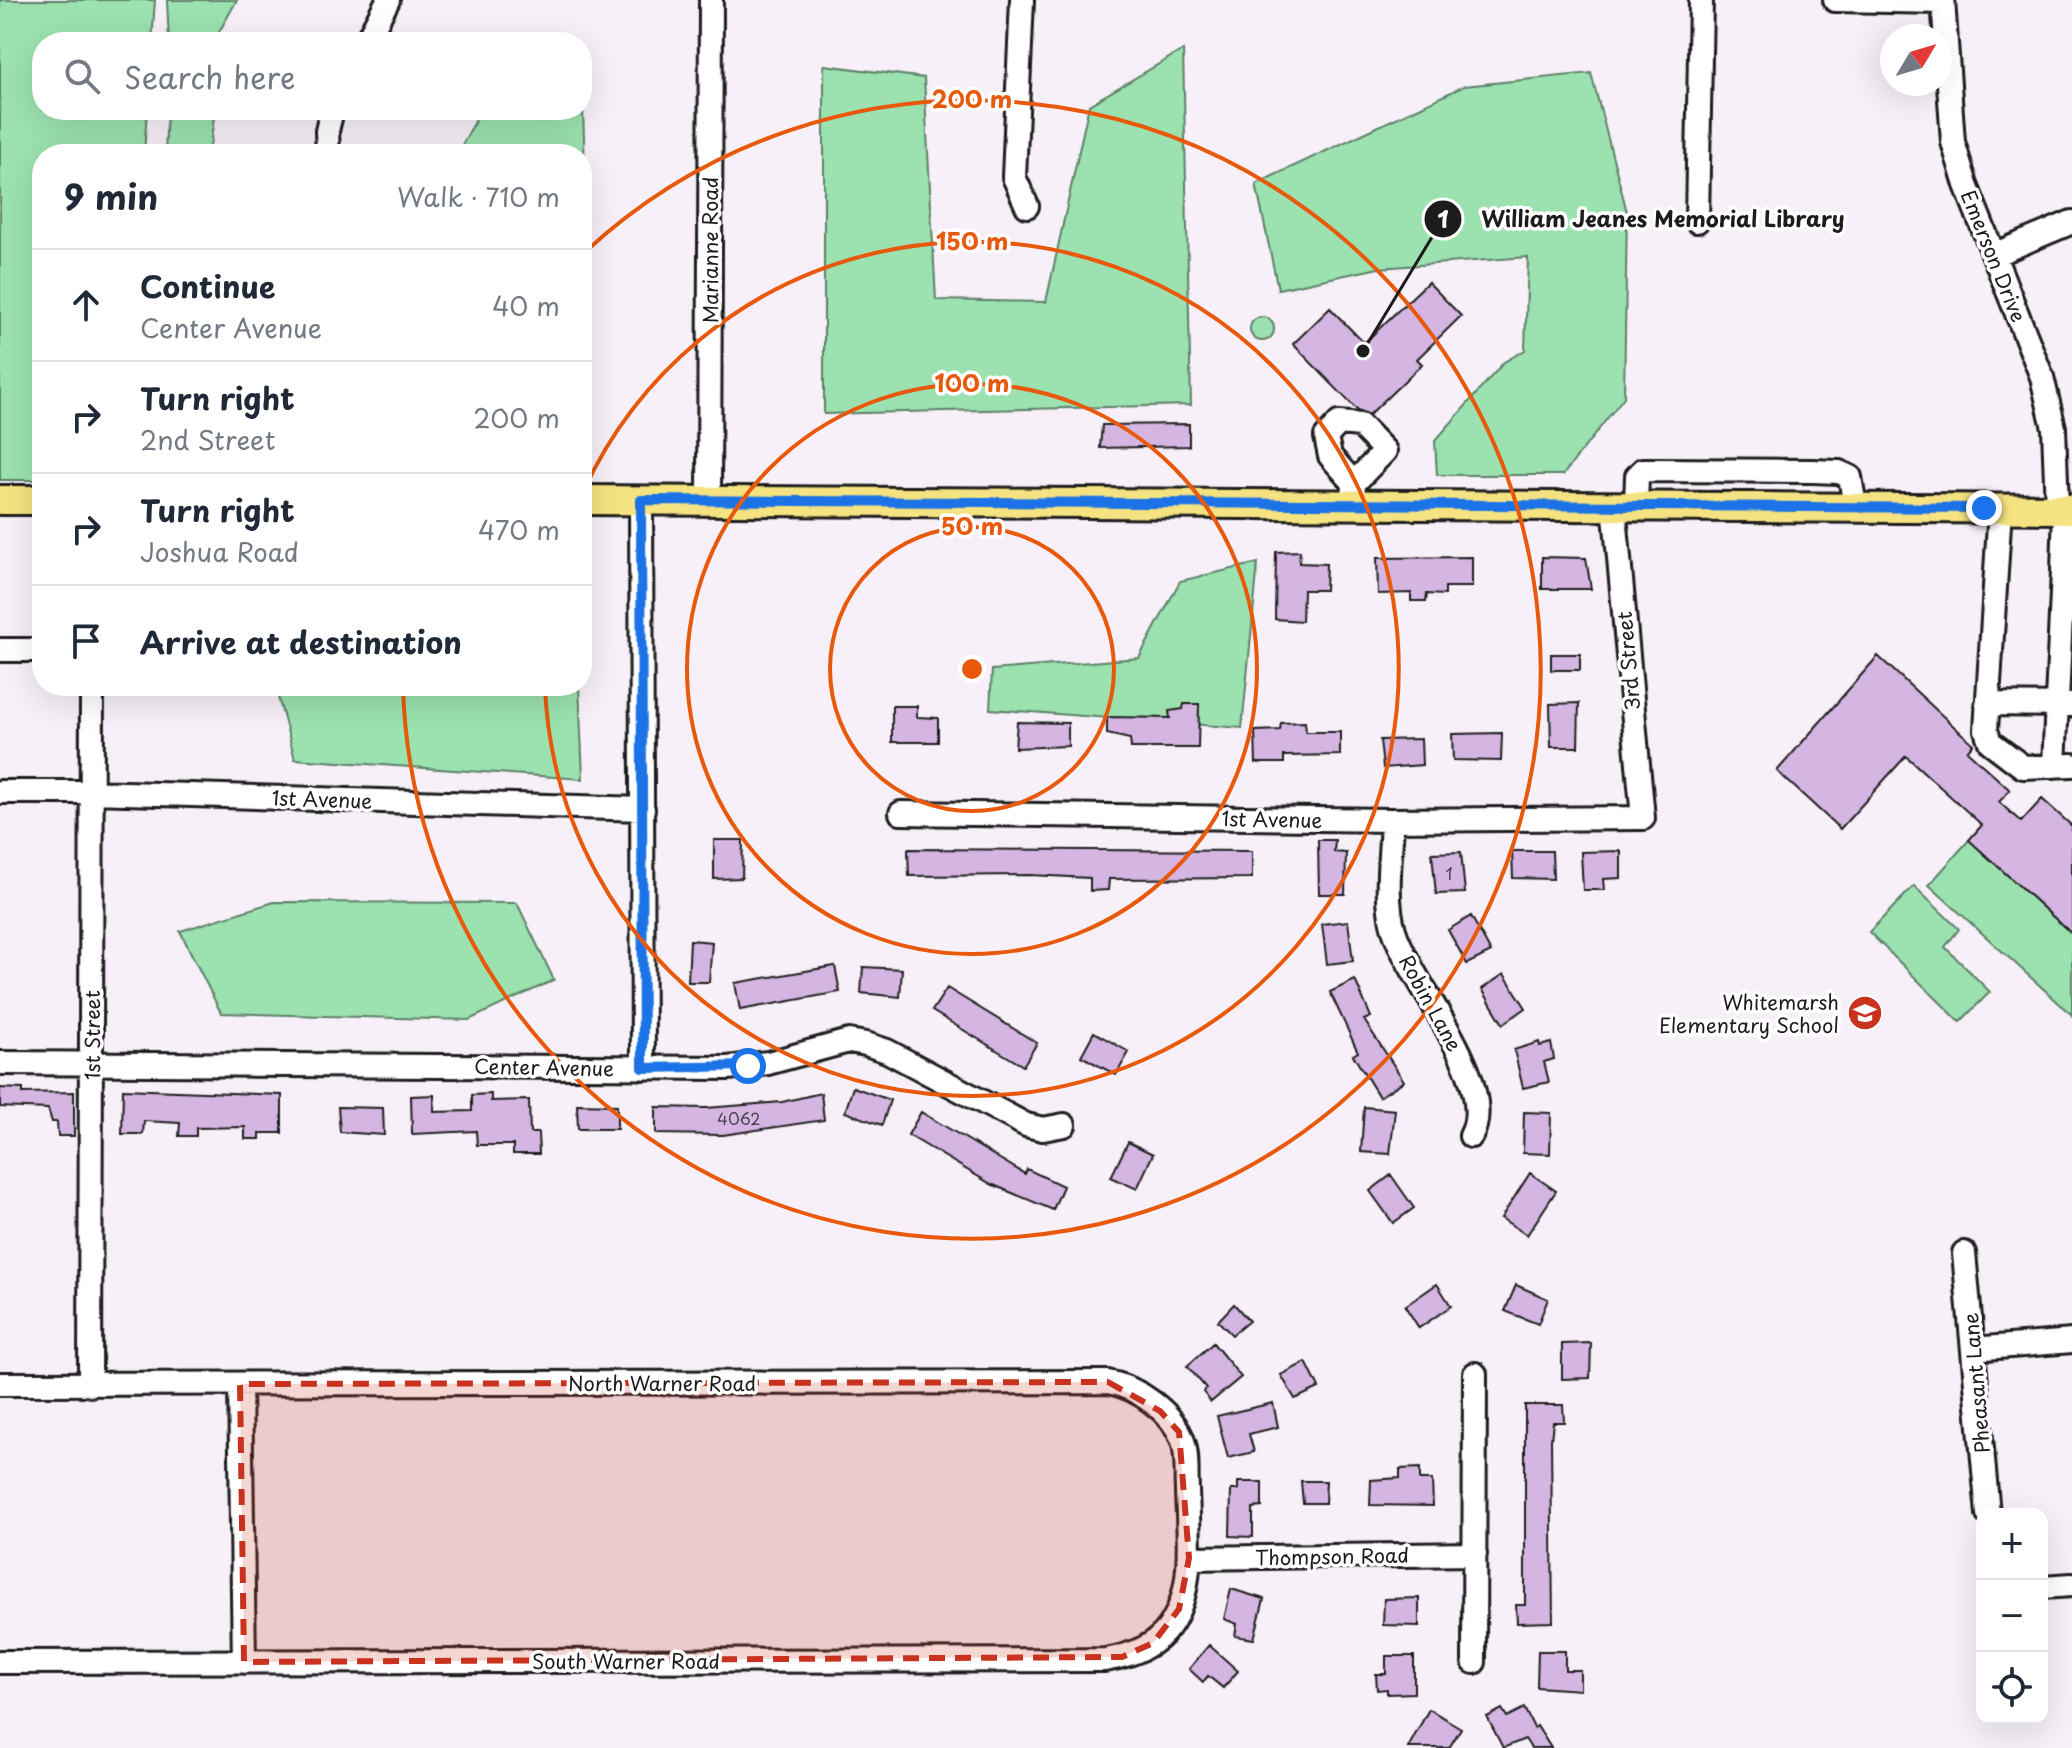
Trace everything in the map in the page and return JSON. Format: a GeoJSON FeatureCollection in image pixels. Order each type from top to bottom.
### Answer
{"type":"FeatureCollection","features":[{"type":"Feature","properties":{"kind":"main road"},"geometry":{"type":"LineString","coordinates":[[592,500],[1353,493],[1625,504],[2065,508]]}},
{"type":"Feature","properties":{"kind":"main road"},"geometry":{"type":"LineString","coordinates":[[0,500],[32,500]]}},
{"type":"Feature","properties":{"kind":"street"},"geometry":{"type":"LineString","coordinates":[[371,32],[388,0]]}},
{"type":"Feature","properties":{"kind":"street","name":"Marianne Road"},"geometry":{"type":"LineString","coordinates":[[709,501],[711,0]]}},
{"type":"Feature","properties":{"kind":"street"},"geometry":{"type":"LineString","coordinates":[[1022,0],[1014,177],[1027,206]]}},
{"type":"Feature","properties":{"kind":"street"},"geometry":{"type":"LineString","coordinates":[[1697,221],[1701,0]]}},
{"type":"Feature","properties":{"kind":"street"},"geometry":{"type":"LineString","coordinates":[[1835,0],[1943,1]]}},
{"type":"Feature","properties":{"kind":"street","name":"Emerson Drive"},"geometry":{"type":"LineString","coordinates":[[1943,1],[1953,142],[1966,185],[1996,254],[2049,403],[2054,428],[2065,508],[2068,571],[2063,765]]}},
{"type":"Feature","properties":{"kind":"street"},"geometry":{"type":"LineString","coordinates":[[328,144],[330,120]]}},
{"type":"Feature","properties":{"kind":"street"},"geometry":{"type":"LineString","coordinates":[[1996,254],[2072,222]]}},
{"type":"Feature","properties":{"kind":"street"},"geometry":{"type":"LineString","coordinates":[[641,500],[643,1068]]}},
{"type":"Feature","properties":{"kind":"street","name":"3rd Street"},"geometry":{"type":"LineString","coordinates":[[1625,504],[1643,818]]}},
{"type":"Feature","properties":{"kind":"street"},"geometry":{"type":"LineString","coordinates":[[2000,508],[1986,730],[1990,742],[2023,767],[2063,765]]}},
{"type":"Feature","properties":{"kind":"street"},"geometry":{"type":"LineString","coordinates":[[0,650],[32,650]]}},
{"type":"Feature","properties":{"kind":"street","name":"1st Street"},"geometry":{"type":"LineString","coordinates":[[90,1385],[92,696]]}},
{"type":"Feature","properties":{"kind":"street"},"geometry":{"type":"LineString","coordinates":[[1987,704],[2064,706]]}},
{"type":"Feature","properties":{"kind":"street","name":"1st Avenue"},"geometry":{"type":"LineString","coordinates":[[0,792],[92,792],[643,809]]}},
{"type":"Feature","properties":{"kind":"street","name":"1st Avenue"},"geometry":{"type":"LineString","coordinates":[[901,813],[1392,820],[1643,818]]}},
{"type":"Feature","properties":{"kind":"street","name":"Robin Lane"},"geometry":{"type":"LineString","coordinates":[[1392,820],[1390,910],[1394,930],[1410,969],[1448,1029],[1468,1075],[1478,1111],[1477,1125],[1471,1136]]}},
{"type":"Feature","properties":{"kind":"street","name":"Center Avenue"},"geometry":{"type":"LineString","coordinates":[[0,1063],[93,1061],[643,1068],[748,1066],[849,1041],[887,1051],[1026,1125],[1043,1129],[1064,1125]]}},
{"type":"Feature","properties":{"kind":"street","name":"Pheasant Lane"},"geometry":{"type":"LineString","coordinates":[[1964,1253],[1987,1508]]}},
{"type":"Feature","properties":{"kind":"street"},"geometry":{"type":"LineString","coordinates":[[1973,1349],[2072,1341]]}},
{"type":"Feature","properties":{"kind":"street"},"geometry":{"type":"LineString","coordinates":[[1474,1662],[1475,1374]]}},
{"type":"Feature","properties":{"kind":"street","name":"North Warner Road"},"geometry":{"type":"LineString","coordinates":[[0,1384],[1108,1382],[1120,1384],[1150,1401],[1170,1421],[1184,1443],[1189,1558]]}},
{"type":"Feature","properties":{"kind":"street"},"geometry":{"type":"LineString","coordinates":[[240,1384],[244,1662]]}},
{"type":"Feature","properties":{"kind":"street","name":"Thompson Road"},"geometry":{"type":"LineString","coordinates":[[1189,1558],[1475,1554]]}},
{"type":"Feature","properties":{"kind":"street","name":"South Warner Road"},"geometry":{"type":"LineString","coordinates":[[0,1662],[1105,1660],[1140,1651],[1168,1629],[1179,1609],[1189,1558]]}},
{"type":"Feature","properties":{"kind":"street"},"geometry":{"type":"LineString","coordinates":[[2048,1587],[2072,1585]]}},
{"type":"Feature","properties":{"kind":"highlighted area"},"geometry":{"type":"Polygon","coordinates":[[[1108,1382],[1160,1411],[1179,1432],[1189,1558],[1179,1609],[1153,1643],[1122,1657],[244,1662],[240,1384],[1108,1382]]]}},
{"type":"Feature","properties":{"kind":"green space"},"geometry":{"type":"Polygon","coordinates":[[[0,0],[155,0],[153,32],[32,32],[32,120],[146,120],[145,144],[32,144],[32,480],[0,480],[0,0]]]}},
{"type":"Feature","properties":{"kind":"green space"},"geometry":{"type":"Polygon","coordinates":[[[167,0],[237,0],[219,32],[169,32],[167,0]]]}},
{"type":"Feature","properties":{"kind":"green space"},"geometry":{"type":"Polygon","coordinates":[[[1183,50],[1191,405],[824,414],[824,65],[924,78],[936,300],[1046,302],[1089,105],[1183,50]]]}},
{"type":"Feature","properties":{"kind":"green space"},"geometry":{"type":"Polygon","coordinates":[[[1591,73],[1627,212],[1624,397],[1563,475],[1437,475],[1435,441],[1504,362],[1525,350],[1528,257],[1379,268],[1278,289],[1256,184],[1464,86],[1591,73]]]}},
{"type":"Feature","properties":{"kind":"green space"},"geometry":{"type":"Polygon","coordinates":[[[167,120],[214,120],[210,144],[165,144],[167,120]]]}},
{"type":"Feature","properties":{"kind":"green space"},"geometry":{"type":"Polygon","coordinates":[[[476,120],[583,120],[584,144],[463,144],[476,120]]]}},
{"type":"Feature","properties":{"kind":"green space"},"geometry":{"type":"Polygon","coordinates":[[[1262,317],[1270,321],[1274,329],[1270,337],[1262,341],[1254,337],[1250,329],[1254,321],[1262,317]]]}},
{"type":"Feature","properties":{"kind":"green space"},"geometry":{"type":"Polygon","coordinates":[[[1258,563],[1242,728],[990,709],[992,670],[1139,658],[1180,581],[1258,563]]]}},
{"type":"Feature","properties":{"kind":"green space"},"geometry":{"type":"Polygon","coordinates":[[[278,696],[579,696],[583,779],[295,759],[278,696]]]}},
{"type":"Feature","properties":{"kind":"green space"},"geometry":{"type":"Polygon","coordinates":[[[1969,840],[2072,934],[2072,1015],[1929,885],[1969,840]]]}},
{"type":"Feature","properties":{"kind":"green space"},"geometry":{"type":"Polygon","coordinates":[[[1914,886],[1959,929],[1945,947],[1990,992],[1960,1022],[1869,932],[1914,886]]]}},
{"type":"Feature","properties":{"kind":"green space"},"geometry":{"type":"Polygon","coordinates":[[[274,902],[517,903],[554,980],[469,1020],[221,1013],[180,931],[274,902]]]}},
{"type":"Feature","properties":{"kind":"building"},"geometry":{"type":"Polygon","coordinates":[[[1428,282],[1461,316],[1417,359],[1422,364],[1369,415],[1358,411],[1293,344],[1330,308],[1364,343],[1428,282]]]}},
{"type":"Feature","properties":{"kind":"building"},"geometry":{"type":"Polygon","coordinates":[[[1189,424],[1189,446],[1100,448],[1102,425],[1189,424]]]}},
{"type":"Feature","properties":{"kind":"building"},"geometry":{"type":"Polygon","coordinates":[[[1300,551],[1299,563],[1326,564],[1325,590],[1303,590],[1302,621],[1275,619],[1276,552],[1300,551]]]}},
{"type":"Feature","properties":{"kind":"building"},"geometry":{"type":"Polygon","coordinates":[[[1472,557],[1472,587],[1445,587],[1445,595],[1427,594],[1426,601],[1411,601],[1411,593],[1378,594],[1377,558],[1472,557]]]}},
{"type":"Feature","properties":{"kind":"building"},"geometry":{"type":"Polygon","coordinates":[[[1542,557],[1586,558],[1591,589],[1542,589],[1542,557]]]}},
{"type":"Feature","properties":{"kind":"building"},"geometry":{"type":"Polygon","coordinates":[[[1551,654],[1580,654],[1580,670],[1551,670],[1551,654]]]}},
{"type":"Feature","properties":{"kind":"building"},"geometry":{"type":"Polygon","coordinates":[[[1878,656],[1973,744],[1967,751],[2010,790],[1999,802],[2021,822],[2042,799],[2072,826],[2072,934],[1969,840],[1982,825],[1906,756],[1840,829],[1777,771],[1878,656]]]}},
{"type":"Feature","properties":{"kind":"building"},"geometry":{"type":"Polygon","coordinates":[[[1579,703],[1578,747],[1551,747],[1550,704],[1579,703]]]}},
{"type":"Feature","properties":{"kind":"building"},"geometry":{"type":"Polygon","coordinates":[[[1184,704],[1199,704],[1198,748],[1131,748],[1130,739],[1107,734],[1107,717],[1170,718],[1169,711],[1183,709],[1184,704]]]}},
{"type":"Feature","properties":{"kind":"building"},"geometry":{"type":"Polygon","coordinates":[[[892,706],[917,706],[917,717],[938,718],[938,742],[892,742],[892,706]]]}},
{"type":"Feature","properties":{"kind":"building"},"geometry":{"type":"Polygon","coordinates":[[[1017,722],[1068,723],[1068,746],[1015,748],[1017,722]]]}},
{"type":"Feature","properties":{"kind":"building"},"geometry":{"type":"Polygon","coordinates":[[[1305,722],[1306,732],[1340,732],[1340,755],[1284,756],[1284,763],[1256,763],[1255,731],[1280,730],[1281,723],[1305,722]]]}},
{"type":"Feature","properties":{"kind":"building"},"geometry":{"type":"Polygon","coordinates":[[[1502,733],[1501,761],[1453,760],[1452,734],[1502,733]]]}},
{"type":"Feature","properties":{"kind":"building"},"geometry":{"type":"Polygon","coordinates":[[[1421,739],[1422,765],[1383,768],[1380,740],[1421,739]]]}},
{"type":"Feature","properties":{"kind":"building"},"geometry":{"type":"Polygon","coordinates":[[[714,840],[743,840],[742,878],[714,879],[714,840]]]}},
{"type":"Feature","properties":{"kind":"building"},"geometry":{"type":"Polygon","coordinates":[[[1318,840],[1335,840],[1334,852],[1346,853],[1345,894],[1319,894],[1318,840]]]}},
{"type":"Feature","properties":{"kind":"building"},"geometry":{"type":"Polygon","coordinates":[[[908,849],[1252,851],[1252,878],[1109,879],[1108,890],[1090,891],[1090,878],[909,876],[908,849]]]}},
{"type":"Feature","properties":{"kind":"building"},"geometry":{"type":"Polygon","coordinates":[[[1512,851],[1552,851],[1553,879],[1513,878],[1512,851]]]}},
{"type":"Feature","properties":{"kind":"building"},"geometry":{"type":"Polygon","coordinates":[[[1621,851],[1621,878],[1603,879],[1604,890],[1583,890],[1581,852],[1621,851]]]}},
{"type":"Feature","properties":{"kind":"building"},"geometry":{"type":"Polygon","coordinates":[[[1461,852],[1465,893],[1436,894],[1432,853],[1461,852]]]}},
{"type":"Feature","properties":{"kind":"building"},"geometry":{"type":"Polygon","coordinates":[[[1471,916],[1491,952],[1467,964],[1448,930],[1471,916]]]}},
{"type":"Feature","properties":{"kind":"building"},"geometry":{"type":"Polygon","coordinates":[[[1348,921],[1353,961],[1327,964],[1322,924],[1348,921]]]}},
{"type":"Feature","properties":{"kind":"building"},"geometry":{"type":"Polygon","coordinates":[[[690,940],[712,942],[709,982],[688,982],[690,940]]]}},
{"type":"Feature","properties":{"kind":"building"},"geometry":{"type":"Polygon","coordinates":[[[835,966],[840,992],[740,1010],[735,983],[835,966]]]}},
{"type":"Feature","properties":{"kind":"building"},"geometry":{"type":"Polygon","coordinates":[[[863,967],[902,969],[900,997],[861,993],[863,967]]]}},
{"type":"Feature","properties":{"kind":"building"},"geometry":{"type":"Polygon","coordinates":[[[1504,974],[1526,1008],[1503,1024],[1482,989],[1504,974]]]}},
{"type":"Feature","properties":{"kind":"building"},"geometry":{"type":"Polygon","coordinates":[[[1355,980],[1371,1017],[1364,1020],[1404,1081],[1379,1097],[1353,1055],[1358,1052],[1330,992],[1355,980]]]}},
{"type":"Feature","properties":{"kind":"building"},"geometry":{"type":"Polygon","coordinates":[[[947,988],[1037,1043],[1023,1066],[932,1011],[947,988]]]}},
{"type":"Feature","properties":{"kind":"building"},"geometry":{"type":"Polygon","coordinates":[[[1094,1032],[1129,1052],[1116,1075],[1081,1056],[1094,1032]]]}},
{"type":"Feature","properties":{"kind":"building"},"geometry":{"type":"Polygon","coordinates":[[[1539,1042],[1540,1046],[1551,1043],[1554,1059],[1544,1062],[1549,1082],[1523,1088],[1514,1050],[1539,1042]]]}},
{"type":"Feature","properties":{"kind":"building"},"geometry":{"type":"Polygon","coordinates":[[[853,1087],[890,1100],[882,1125],[845,1112],[853,1087]]]}},
{"type":"Feature","properties":{"kind":"building"},"geometry":{"type":"Polygon","coordinates":[[[0,1088],[23,1089],[23,1093],[74,1092],[74,1136],[58,1136],[57,1122],[52,1122],[48,1109],[0,1107],[0,1088]]]}},
{"type":"Feature","properties":{"kind":"building"},"geometry":{"type":"Polygon","coordinates":[[[123,1089],[282,1095],[282,1133],[260,1133],[260,1139],[245,1139],[245,1127],[196,1128],[196,1136],[179,1136],[180,1123],[144,1121],[143,1134],[122,1134],[123,1089]]]}},
{"type":"Feature","properties":{"kind":"building"},"geometry":{"type":"Polygon","coordinates":[[[821,1093],[824,1120],[723,1135],[656,1134],[656,1107],[706,1108],[782,1102],[821,1093]]]}},
{"type":"Feature","properties":{"kind":"building"},"geometry":{"type":"Polygon","coordinates":[[[491,1094],[491,1101],[529,1100],[530,1133],[538,1133],[539,1154],[513,1154],[513,1145],[477,1145],[476,1131],[412,1134],[411,1096],[434,1095],[434,1112],[472,1111],[472,1095],[491,1094]]]}},
{"type":"Feature","properties":{"kind":"building"},"geometry":{"type":"Polygon","coordinates":[[[577,1104],[617,1105],[617,1129],[578,1129],[577,1104]]]}},
{"type":"Feature","properties":{"kind":"building"},"geometry":{"type":"Polygon","coordinates":[[[338,1107],[383,1108],[384,1135],[340,1132],[338,1107]]]}},
{"type":"Feature","properties":{"kind":"building"},"geometry":{"type":"Polygon","coordinates":[[[1364,1107],[1395,1110],[1390,1154],[1361,1152],[1364,1107]]]}},
{"type":"Feature","properties":{"kind":"building"},"geometry":{"type":"Polygon","coordinates":[[[921,1112],[1025,1174],[1027,1169],[1063,1186],[1053,1210],[991,1184],[908,1135],[921,1112]]]}},
{"type":"Feature","properties":{"kind":"building"},"geometry":{"type":"Polygon","coordinates":[[[1524,1112],[1551,1113],[1550,1154],[1523,1153],[1524,1112]]]}},
{"type":"Feature","properties":{"kind":"building"},"geometry":{"type":"Polygon","coordinates":[[[1128,1142],[1153,1154],[1137,1189],[1111,1177],[1128,1142]]]}},
{"type":"Feature","properties":{"kind":"building"},"geometry":{"type":"Polygon","coordinates":[[[1530,1173],[1556,1191],[1527,1235],[1501,1218],[1530,1173]]]}},
{"type":"Feature","properties":{"kind":"building"},"geometry":{"type":"Polygon","coordinates":[[[1391,1175],[1414,1208],[1393,1223],[1370,1191],[1391,1175]]]}},
{"type":"Feature","properties":{"kind":"building"},"geometry":{"type":"Polygon","coordinates":[[[1437,1284],[1451,1306],[1419,1328],[1405,1306],[1437,1284]]]}},
{"type":"Feature","properties":{"kind":"building"},"geometry":{"type":"Polygon","coordinates":[[[1516,1285],[1548,1299],[1538,1324],[1505,1311],[1516,1285]]]}},
{"type":"Feature","properties":{"kind":"building"},"geometry":{"type":"Polygon","coordinates":[[[1234,1304],[1249,1321],[1232,1335],[1218,1321],[1234,1304]]]}},
{"type":"Feature","properties":{"kind":"building"},"geometry":{"type":"Polygon","coordinates":[[[1213,1343],[1241,1377],[1211,1402],[1203,1392],[1206,1388],[1187,1366],[1213,1343]]]}},
{"type":"Feature","properties":{"kind":"building"},"geometry":{"type":"Polygon","coordinates":[[[1591,1343],[1590,1378],[1562,1379],[1562,1344],[1591,1343]]]}},
{"type":"Feature","properties":{"kind":"building"},"geometry":{"type":"Polygon","coordinates":[[[1306,1362],[1319,1388],[1295,1399],[1281,1375],[1306,1362]]]}},
{"type":"Feature","properties":{"kind":"building"},"geometry":{"type":"Polygon","coordinates":[[[1273,1403],[1278,1427],[1249,1434],[1254,1452],[1228,1458],[1217,1416],[1273,1403]]]}},
{"type":"Feature","properties":{"kind":"building"},"geometry":{"type":"Polygon","coordinates":[[[1525,1405],[1563,1405],[1564,1422],[1553,1422],[1551,1440],[1553,1622],[1517,1623],[1516,1605],[1525,1605],[1525,1405]]]}},
{"type":"Feature","properties":{"kind":"building"},"geometry":{"type":"Polygon","coordinates":[[[1420,1468],[1420,1480],[1432,1480],[1433,1506],[1370,1505],[1371,1480],[1400,1478],[1400,1469],[1420,1468]]]}},
{"type":"Feature","properties":{"kind":"building"},"geometry":{"type":"Polygon","coordinates":[[[1301,1481],[1326,1481],[1325,1503],[1303,1503],[1301,1481]]]}},
{"type":"Feature","properties":{"kind":"building"},"geometry":{"type":"Polygon","coordinates":[[[1238,1482],[1262,1482],[1262,1507],[1253,1508],[1253,1537],[1230,1536],[1231,1490],[1238,1490],[1238,1482]]]}},
{"type":"Feature","properties":{"kind":"building"},"geometry":{"type":"Polygon","coordinates":[[[1231,1589],[1264,1599],[1254,1639],[1235,1636],[1237,1624],[1224,1619],[1231,1589]]]}},
{"type":"Feature","properties":{"kind":"building"},"geometry":{"type":"Polygon","coordinates":[[[1419,1598],[1419,1626],[1383,1625],[1384,1599],[1419,1598]]]}},
{"type":"Feature","properties":{"kind":"building"},"geometry":{"type":"Polygon","coordinates":[[[1209,1645],[1238,1671],[1223,1688],[1208,1676],[1203,1682],[1189,1669],[1209,1645]]]}},
{"type":"Feature","properties":{"kind":"building"},"geometry":{"type":"Polygon","coordinates":[[[1538,1651],[1565,1651],[1565,1670],[1580,1670],[1580,1690],[1537,1687],[1538,1651]]]}},
{"type":"Feature","properties":{"kind":"building"},"geometry":{"type":"Polygon","coordinates":[[[1386,1656],[1414,1656],[1414,1693],[1387,1694],[1387,1689],[1377,1690],[1376,1674],[1386,1674],[1386,1656]]]}},
{"type":"Feature","properties":{"kind":"building"},"geometry":{"type":"Polygon","coordinates":[[[1524,1708],[1534,1728],[1537,1726],[1551,1748],[1531,1748],[1525,1739],[1503,1748],[1487,1717],[1502,1709],[1507,1717],[1524,1708]]]}},
{"type":"Feature","properties":{"kind":"building"},"geometry":{"type":"Polygon","coordinates":[[[1429,1709],[1461,1728],[1449,1748],[1408,1748],[1429,1709]]]}},
{"type":"Feature","properties":{"kind":"place","name":"William Jeanes Memorial Library"},"geometry":{"type":"Point","coordinates":[1363,351]}},
{"type":"Feature","properties":{"kind":"place","name":"Whitemarsh Elementary School"},"geometry":{"type":"Point","coordinates":[1865,1013]}},
{"type":"Feature","properties":{"kind":"route"},"geometry":{"type":"LineString","coordinates":[[748,1066],[643,1068],[641,500],[1984,508]]}}]}
